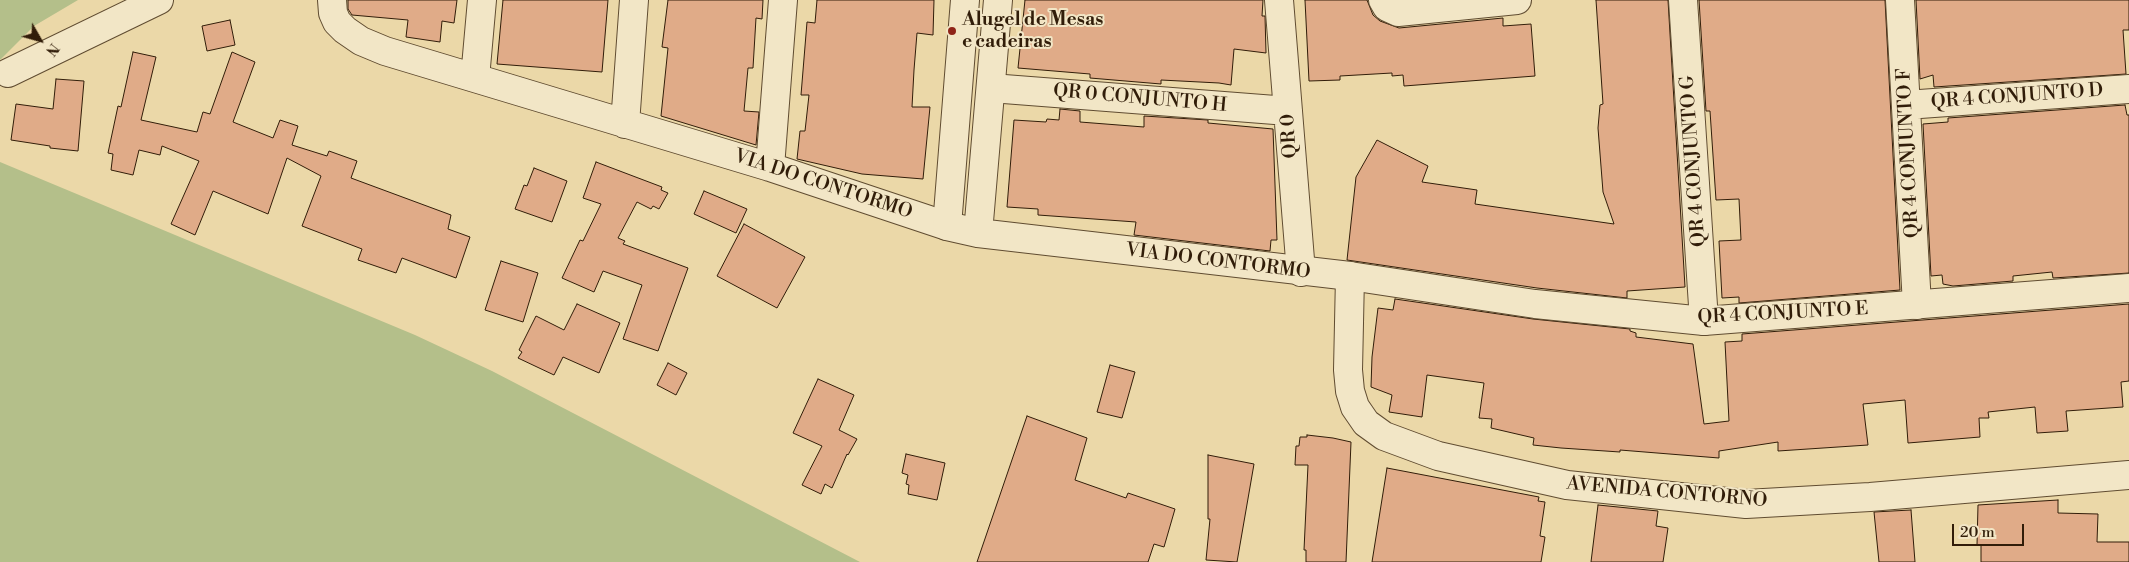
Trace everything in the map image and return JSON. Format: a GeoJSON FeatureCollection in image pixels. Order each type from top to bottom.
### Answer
{"type":"FeatureCollection","features":[{"type":"Feature","properties":{"kind":"street"},"geometry":{"type":"LineString","coordinates":[[8,73],[159,0]]}},
{"type":"Feature","properties":{"kind":"street","name":"VIA DO CONTORMO"},"geometry":{"type":"LineString","coordinates":[[332,0],[332,13],[337,22],[361,41],[385,51],[770,167],[947,226],[978,233],[1301,272],[1350,276]]}},
{"type":"Feature","properties":{"kind":"street"},"geometry":{"type":"LineString","coordinates":[[475,78],[482,0]]}},
{"type":"Feature","properties":{"kind":"street"},"geometry":{"type":"LineString","coordinates":[[624,124],[634,0]]}},
{"type":"Feature","properties":{"kind":"street"},"geometry":{"type":"LineString","coordinates":[[770,167],[783,0]]}},
{"type":"Feature","properties":{"kind":"street"},"geometry":{"type":"LineString","coordinates":[[947,226],[965,0]]}},
{"type":"Feature","properties":{"kind":"street"},"geometry":{"type":"LineString","coordinates":[[978,233],[998,0]]}},
{"type":"Feature","properties":{"kind":"street","name":"QR 0"},"geometry":{"type":"LineString","coordinates":[[1279,0],[1301,272]]}},
{"type":"Feature","properties":{"kind":"street"},"geometry":{"type":"LineString","coordinates":[[1383,0],[1387,7],[1398,12],[1518,0]]}},
{"type":"Feature","properties":{"kind":"street","name":"QR 4 CONJUNTO G"},"geometry":{"type":"LineString","coordinates":[[1683,0],[1704,321]]}},
{"type":"Feature","properties":{"kind":"street","name":"QR 4 CONJUNTO F"},"geometry":{"type":"LineString","coordinates":[[1900,0],[1918,305]]}},
{"type":"Feature","properties":{"kind":"street","name":"QR 0 CONJUNTO H"},"geometry":{"type":"LineString","coordinates":[[991,88],[1288,111]]}},
{"type":"Feature","properties":{"kind":"street","name":"QR 4 CONJUNTO D"},"geometry":{"type":"LineString","coordinates":[[1906,105],[2129,89]]}},
{"type":"Feature","properties":{"kind":"street","name":"QR 4 CONJUNTO E"},"geometry":{"type":"LineString","coordinates":[[1350,276],[1535,304],[1704,321],[2129,288]]}},
{"type":"Feature","properties":{"kind":"street","name":"AVENIDA CONTORNO"},"geometry":{"type":"LineString","coordinates":[[1350,276],[1348,370],[1350,391],[1355,407],[1366,423],[1384,436],[1438,456],[1567,485],[1746,504],[1870,497],[2129,475]]}},
{"type":"Feature","properties":{"kind":"green space"},"geometry":{"type":"Polygon","coordinates":[[[0,0],[78,0],[34,26],[0,60],[0,0]]]}},
{"type":"Feature","properties":{"kind":"green space"},"geometry":{"type":"Polygon","coordinates":[[[0,162],[415,335],[492,371],[860,562],[0,562],[0,162]]]}},
{"type":"Feature","properties":{"kind":"building"},"geometry":{"type":"Polygon","coordinates":[[[348,0],[457,0],[454,23],[442,21],[440,42],[406,37],[408,20],[352,15],[348,9],[348,0]]]}},
{"type":"Feature","properties":{"kind":"building"},"geometry":{"type":"Polygon","coordinates":[[[503,0],[608,0],[602,72],[497,64],[503,0]]]}},
{"type":"Feature","properties":{"kind":"building"},"geometry":{"type":"Polygon","coordinates":[[[668,0],[763,0],[762,19],[756,18],[753,68],[748,68],[744,111],[759,112],[756,145],[661,116],[668,48],[662,47],[668,0]]]}},
{"type":"Feature","properties":{"kind":"building"},"geometry":{"type":"Polygon","coordinates":[[[817,0],[934,0],[933,35],[917,33],[914,70],[912,107],[930,107],[923,179],[862,174],[797,159],[800,131],[805,131],[809,95],[801,95],[807,22],[815,23],[817,0]]]}},
{"type":"Feature","properties":{"kind":"building"},"geometry":{"type":"Polygon","coordinates":[[[1025,0],[1263,0],[1262,16],[1265,16],[1266,53],[1234,49],[1231,85],[1161,80],[1161,84],[1090,78],[1090,74],[1018,68],[1025,0]]]}},
{"type":"Feature","properties":{"kind":"building"},"geometry":{"type":"Polygon","coordinates":[[[1305,0],[1367,0],[1373,15],[1380,21],[1399,28],[1503,18],[1503,26],[1531,24],[1535,76],[1404,86],[1403,75],[1392,76],[1392,73],[1340,76],[1340,80],[1309,81],[1305,0]]]}},
{"type":"Feature","properties":{"kind":"building"},"geometry":{"type":"Polygon","coordinates":[[[1596,0],[1668,0],[1685,287],[1627,291],[1627,298],[1537,288],[1347,260],[1356,177],[1377,140],[1428,166],[1422,182],[1477,190],[1475,204],[1614,224],[1603,192],[1598,128],[1600,105],[1603,104],[1596,0]]]}},
{"type":"Feature","properties":{"kind":"building"},"geometry":{"type":"Polygon","coordinates":[[[1699,0],[1885,0],[1900,290],[1739,303],[1739,297],[1722,298],[1719,241],[1741,240],[1739,199],[1716,200],[1710,111],[1706,111],[1699,0]]]}},
{"type":"Feature","properties":{"kind":"building"},"geometry":{"type":"Polygon","coordinates":[[[1916,0],[2129,0],[2129,30],[2123,30],[2126,74],[1934,87],[1933,75],[1920,79],[1916,0]]]}},
{"type":"Feature","properties":{"kind":"building"},"geometry":{"type":"Polygon","coordinates":[[[230,20],[235,45],[207,51],[202,26],[230,20]]]}},
{"type":"Feature","properties":{"kind":"building"},"geometry":{"type":"Polygon","coordinates":[[[133,52],[156,57],[141,120],[197,132],[203,112],[210,114],[232,52],[255,62],[233,122],[273,138],[280,120],[298,126],[292,145],[327,156],[329,151],[357,161],[351,178],[451,215],[448,229],[470,237],[456,278],[402,258],[396,273],[358,260],[362,249],[302,226],[321,176],[287,158],[268,214],[213,191],[195,235],[171,224],[199,161],[162,146],[160,155],[139,150],[133,175],[111,170],[113,154],[108,153],[118,106],[121,107],[133,52]]]}},
{"type":"Feature","properties":{"kind":"building"},"geometry":{"type":"Polygon","coordinates":[[[56,79],[84,81],[78,151],[50,148],[50,146],[11,140],[16,104],[53,109],[56,79]]]}},
{"type":"Feature","properties":{"kind":"building"},"geometry":{"type":"Polygon","coordinates":[[[2125,105],[2127,115],[2129,115],[2129,273],[2053,278],[2052,272],[2013,276],[2013,281],[1953,286],[1943,284],[1942,275],[1931,276],[1923,124],[1948,122],[1948,118],[2125,105]]]}},
{"type":"Feature","properties":{"kind":"building"},"geometry":{"type":"Polygon","coordinates":[[[1060,109],[1080,111],[1080,122],[1144,127],[1144,116],[1208,120],[1208,123],[1273,129],[1277,240],[1271,240],[1270,251],[1134,235],[1136,222],[1038,215],[1038,209],[1007,207],[1014,120],[1046,122],[1047,119],[1059,120],[1060,109]]]}},
{"type":"Feature","properties":{"kind":"building"},"geometry":{"type":"Polygon","coordinates":[[[596,162],[662,187],[661,190],[668,193],[659,209],[653,206],[651,209],[637,202],[618,238],[625,241],[623,244],[688,268],[658,351],[623,339],[642,285],[603,271],[594,292],[562,278],[580,240],[583,241],[601,204],[583,198],[596,162]]]}},
{"type":"Feature","properties":{"kind":"building"},"geometry":{"type":"Polygon","coordinates":[[[534,168],[567,181],[552,222],[515,209],[524,185],[527,186],[534,168]]]}},
{"type":"Feature","properties":{"kind":"building"},"geometry":{"type":"Polygon","coordinates":[[[704,191],[747,209],[736,233],[694,214],[704,191]]]}},
{"type":"Feature","properties":{"kind":"building"},"geometry":{"type":"Polygon","coordinates":[[[744,224],[805,257],[777,308],[717,276],[744,224]]]}},
{"type":"Feature","properties":{"kind":"building"},"geometry":{"type":"Polygon","coordinates":[[[501,261],[538,273],[523,322],[485,310],[501,261]]]}},
{"type":"Feature","properties":{"kind":"building"},"geometry":{"type":"Polygon","coordinates":[[[1395,299],[1533,319],[1630,329],[1630,331],[1636,333],[1636,337],[1693,344],[1704,424],[1729,421],[1725,342],[1742,341],[1742,334],[2129,304],[2129,381],[2121,382],[2123,407],[2066,411],[2068,431],[2037,433],[2035,407],[1988,412],[1989,418],[1979,418],[1980,437],[1908,443],[1905,400],[1863,404],[1868,445],[1778,451],[1778,442],[1719,451],[1719,458],[1533,445],[1534,438],[1491,428],[1492,419],[1479,418],[1484,383],[1427,375],[1422,417],[1389,412],[1392,395],[1371,387],[1372,357],[1378,308],[1393,310],[1395,299]]]}},
{"type":"Feature","properties":{"kind":"building"},"geometry":{"type":"Polygon","coordinates":[[[577,304],[620,323],[599,373],[563,357],[554,375],[518,358],[522,352],[519,350],[536,316],[564,330],[577,304]]]}},
{"type":"Feature","properties":{"kind":"building"},"geometry":{"type":"Polygon","coordinates":[[[668,363],[687,373],[676,395],[657,385],[668,363]]]}},
{"type":"Feature","properties":{"kind":"building"},"geometry":{"type":"Polygon","coordinates":[[[1110,365],[1135,372],[1122,418],[1097,412],[1110,365]]]}},
{"type":"Feature","properties":{"kind":"building"},"geometry":{"type":"Polygon","coordinates":[[[818,379],[854,395],[839,430],[857,439],[847,454],[832,488],[825,484],[821,494],[802,485],[822,446],[793,433],[818,379]]]}},
{"type":"Feature","properties":{"kind":"building"},"geometry":{"type":"Polygon","coordinates":[[[1027,416],[1087,438],[1075,480],[1126,498],[1128,493],[1175,509],[1164,547],[1154,544],[1148,562],[977,562],[1027,416]]]}},
{"type":"Feature","properties":{"kind":"building"},"geometry":{"type":"Polygon","coordinates":[[[1307,435],[1351,442],[1346,562],[1306,562],[1306,550],[1304,550],[1308,465],[1295,465],[1296,446],[1299,446],[1300,437],[1307,437],[1307,435]]]}},
{"type":"Feature","properties":{"kind":"building"},"geometry":{"type":"Polygon","coordinates":[[[906,454],[945,463],[937,500],[908,494],[909,485],[906,484],[908,475],[902,473],[906,454]]]}},
{"type":"Feature","properties":{"kind":"building"},"geometry":{"type":"Polygon","coordinates":[[[1208,455],[1254,464],[1237,562],[1206,560],[1210,519],[1208,519],[1208,455]]]}},
{"type":"Feature","properties":{"kind":"building"},"geometry":{"type":"Polygon","coordinates":[[[1387,468],[1539,497],[1538,501],[1545,502],[1540,536],[1545,537],[1541,562],[1372,562],[1387,468]]]}},
{"type":"Feature","properties":{"kind":"building"},"geometry":{"type":"Polygon","coordinates":[[[2058,500],[2058,513],[2098,514],[2097,542],[2129,542],[2129,562],[1981,562],[1981,545],[1977,545],[1978,505],[2058,500]]]}},
{"type":"Feature","properties":{"kind":"building"},"geometry":{"type":"Polygon","coordinates":[[[1598,505],[1658,511],[1656,526],[1668,528],[1663,562],[1591,562],[1598,505]]]}},
{"type":"Feature","properties":{"kind":"building"},"geometry":{"type":"Polygon","coordinates":[[[1911,510],[1915,562],[1879,562],[1874,512],[1911,510]]]}},
{"type":"Feature","properties":{"kind":"place","name":"Alugel de Mesas e cadeiras"},"geometry":{"type":"Point","coordinates":[952,31]}}]}
